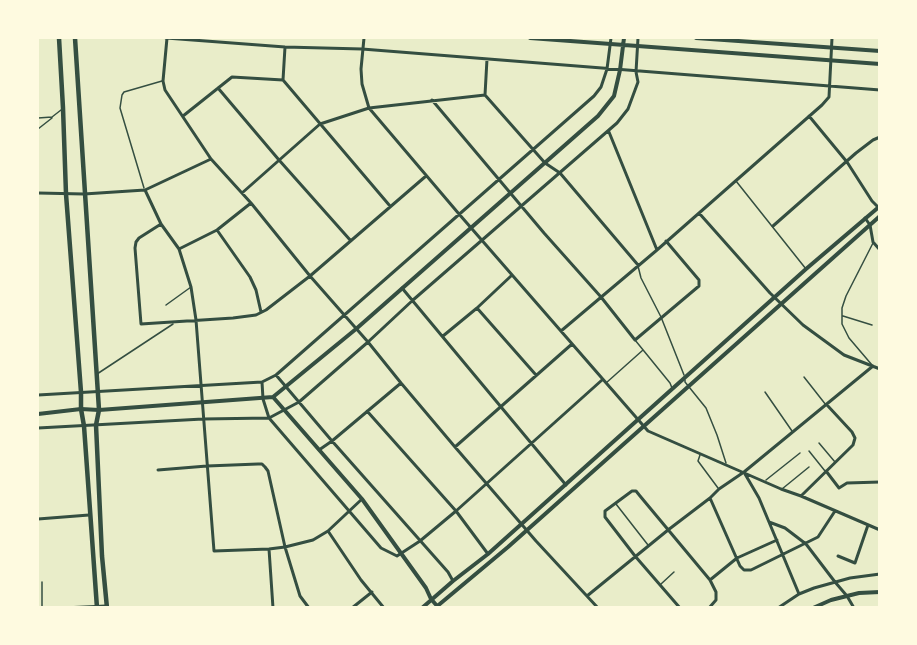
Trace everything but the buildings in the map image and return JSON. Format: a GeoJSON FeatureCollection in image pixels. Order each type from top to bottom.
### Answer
{"type":"FeatureCollection","features":[{"type":"Feature","properties":{"kind":"main road"},"geometry":{"type":"LineString","coordinates":[[58,38],[66,194],[96,607]]}},
{"type":"Feature","properties":{"kind":"main road"},"geometry":{"type":"LineString","coordinates":[[75,38],[98,391],[99,410],[96,425],[102,556],[107,607]]}},
{"type":"Feature","properties":{"kind":"street"},"geometry":{"type":"LineString","coordinates":[[598,608],[400,383],[251,202],[211,159],[165,90],[162,81],[167,38],[285,47],[362,49],[879,90]]}},
{"type":"Feature","properties":{"kind":"street"},"geometry":{"type":"LineString","coordinates":[[364,38],[362,84],[369,108],[644,426],[652,433],[879,530]]}},
{"type":"Feature","properties":{"kind":"street"},"geometry":{"type":"LineString","coordinates":[[530,38],[879,64]]}},
{"type":"Feature","properties":{"kind":"street"},"geometry":{"type":"LineString","coordinates":[[38,395],[261,382],[276,375],[594,96],[601,87],[607,69],[611,38]]}},
{"type":"Feature","properties":{"kind":"street"},"geometry":{"type":"LineString","coordinates":[[38,414],[81,409],[99,410],[273,397],[356,328],[598,116],[614,96],[624,38]]}},
{"type":"Feature","properties":{"kind":"street"},"geometry":{"type":"LineString","coordinates":[[38,428],[203,419],[269,418],[299,402],[609,131],[628,109],[638,82],[636,72],[638,38]]}},
{"type":"Feature","properties":{"kind":"street"},"geometry":{"type":"LineString","coordinates":[[696,38],[879,51]]}},
{"type":"Feature","properties":{"kind":"street"},"geometry":{"type":"LineString","coordinates":[[561,331],[657,250],[829,97],[832,38]]}},
{"type":"Feature","properties":{"kind":"street"},"geometry":{"type":"LineString","coordinates":[[285,47],[283,80],[390,206]]}},
{"type":"Feature","properties":{"kind":"street"},"geometry":{"type":"LineString","coordinates":[[487,59],[485,95],[545,163],[560,173],[638,266]]}},
{"type":"Feature","properties":{"kind":"street"},"geometry":{"type":"LineString","coordinates":[[183,116],[231,77],[283,80]]}},
{"type":"Feature","properties":{"kind":"street"},"geometry":{"type":"LineString","coordinates":[[218,88],[351,241]]}},
{"type":"Feature","properties":{"kind":"street"},"geometry":{"type":"LineString","coordinates":[[242,193],[320,124],[369,108],[485,95]]}},
{"type":"Feature","properties":{"kind":"street"},"geometry":{"type":"LineString","coordinates":[[432,100],[635,340],[699,286],[699,280],[666,241]]}},
{"type":"Feature","properties":{"kind":"street"},"geometry":{"type":"LineString","coordinates":[[422,608],[488,554],[879,206],[872,201],[847,162],[809,116]]}},
{"type":"Feature","properties":{"kind":"street"},"geometry":{"type":"LineString","coordinates":[[609,131],[657,250]]}},
{"type":"Feature","properties":{"kind":"street"},"geometry":{"type":"LineString","coordinates":[[773,226],[879,137]]}},
{"type":"Feature","properties":{"kind":"street"},"geometry":{"type":"LineString","coordinates":[[38,194],[145,190],[211,159]]}},
{"type":"Feature","properties":{"kind":"street"},"geometry":{"type":"LineString","coordinates":[[162,224],[136,242],[141,324],[256,315],[310,276],[426,176]]}},
{"type":"Feature","properties":{"kind":"street"},"geometry":{"type":"LineString","coordinates":[[145,190],[162,224],[179,249],[191,287],[196,320],[214,550],[269,549],[313,540],[328,531],[362,499]]}},
{"type":"Feature","properties":{"kind":"street"},"geometry":{"type":"LineString","coordinates":[[179,249],[217,230],[251,202]]}},
{"type":"Feature","properties":{"kind":"street"},"geometry":{"type":"LineString","coordinates":[[699,213],[803,325],[844,355],[879,369]]}},
{"type":"Feature","properties":{"kind":"street"},"geometry":{"type":"LineString","coordinates":[[273,397],[362,499],[426,588],[437,607],[527,530],[879,216]]}},
{"type":"Feature","properties":{"kind":"street"},"geometry":{"type":"LineString","coordinates":[[865,218],[870,225],[873,242],[879,250]]}},
{"type":"Feature","properties":{"kind":"street"},"geometry":{"type":"LineString","coordinates":[[217,230],[250,277],[256,290],[261,312]]}},
{"type":"Feature","properties":{"kind":"street"},"geometry":{"type":"LineString","coordinates":[[443,336],[512,276]]}},
{"type":"Feature","properties":{"kind":"street"},"geometry":{"type":"LineString","coordinates":[[402,288],[566,484]]}},
{"type":"Feature","properties":{"kind":"street"},"geometry":{"type":"LineString","coordinates":[[477,308],[536,375]]}},
{"type":"Feature","properties":{"kind":"street"},"geometry":{"type":"LineString","coordinates":[[456,447],[572,344]]}},
{"type":"Feature","properties":{"kind":"street"},"geometry":{"type":"LineString","coordinates":[[587,596],[873,366]]}},
{"type":"Feature","properties":{"kind":"street"},"geometry":{"type":"LineString","coordinates":[[276,375],[448,572],[453,581]]}},
{"type":"Feature","properties":{"kind":"street"},"geometry":{"type":"LineString","coordinates":[[261,382],[269,418],[381,548],[397,556],[420,541],[456,511],[604,382]]}},
{"type":"Feature","properties":{"kind":"street"},"geometry":{"type":"LineString","coordinates":[[319,450],[333,441],[400,383]]}},
{"type":"Feature","properties":{"kind":"street"},"geometry":{"type":"LineString","coordinates":[[801,496],[853,445],[855,438],[826,405]]}},
{"type":"Feature","properties":{"kind":"street"},"geometry":{"type":"LineString","coordinates":[[367,411],[456,511],[488,554]]}},
{"type":"Feature","properties":{"kind":"street"},"geometry":{"type":"LineString","coordinates":[[158,470],[262,464],[268,471],[285,547],[300,596],[309,608]]}},
{"type":"Feature","properties":{"kind":"street"},"geometry":{"type":"LineString","coordinates":[[826,471],[839,488],[847,483],[879,482]]}},
{"type":"Feature","properties":{"kind":"street"},"geometry":{"type":"LineString","coordinates":[[744,472],[759,498],[799,594]]}},
{"type":"Feature","properties":{"kind":"street"},"geometry":{"type":"LineString","coordinates":[[680,608],[605,517],[605,511],[629,493],[636,491],[710,580],[716,592],[716,600],[709,608]]}},
{"type":"Feature","properties":{"kind":"street"},"geometry":{"type":"LineString","coordinates":[[710,498],[744,570],[751,570],[818,537],[835,511]]}},
{"type":"Feature","properties":{"kind":"street"},"geometry":{"type":"LineString","coordinates":[[38,519],[89,515]]}},
{"type":"Feature","properties":{"kind":"street"},"geometry":{"type":"LineString","coordinates":[[769,522],[785,528],[806,544],[848,596],[854,608]]}},
{"type":"Feature","properties":{"kind":"street"},"geometry":{"type":"LineString","coordinates":[[838,556],[855,563],[868,525]]}},
{"type":"Feature","properties":{"kind":"street"},"geometry":{"type":"LineString","coordinates":[[328,531],[361,580],[384,608]]}},
{"type":"Feature","properties":{"kind":"street"},"geometry":{"type":"LineString","coordinates":[[710,580],[737,558],[777,540]]}},
{"type":"Feature","properties":{"kind":"street"},"geometry":{"type":"LineString","coordinates":[[269,549],[273,608]]}},
{"type":"Feature","properties":{"kind":"street"},"geometry":{"type":"LineString","coordinates":[[778,608],[799,594],[814,588],[850,578],[879,574]]}},
{"type":"Feature","properties":{"kind":"street"},"geometry":{"type":"LineString","coordinates":[[352,608],[372,592]]}},
{"type":"Feature","properties":{"kind":"street"},"geometry":{"type":"LineString","coordinates":[[813,608],[831,600],[859,593],[879,592]]}},
{"type":"Feature","properties":{"kind":"street"},"geometry":{"type":"LineString","coordinates":[[63,608],[107,607]]}},
{"type":"Feature","properties":{"kind":"lane"},"geometry":{"type":"LineString","coordinates":[[145,190],[120,108],[122,95],[124,92],[162,81]]}},
{"type":"Feature","properties":{"kind":"lane"},"geometry":{"type":"LineString","coordinates":[[38,129],[63,108]]}},
{"type":"Feature","properties":{"kind":"lane"},"geometry":{"type":"LineString","coordinates":[[38,118],[52,117]]}},
{"type":"Feature","properties":{"kind":"lane"},"geometry":{"type":"LineString","coordinates":[[735,180],[806,269]]}},
{"type":"Feature","properties":{"kind":"lane"},"geometry":{"type":"LineString","coordinates":[[873,242],[842,308],[842,324],[849,338],[873,366]]}},
{"type":"Feature","properties":{"kind":"lane"},"geometry":{"type":"LineString","coordinates":[[638,266],[641,278],[661,317],[683,371],[685,382],[706,408],[727,465]]}},
{"type":"Feature","properties":{"kind":"lane"},"geometry":{"type":"LineString","coordinates":[[166,305],[191,287]]}},
{"type":"Feature","properties":{"kind":"lane"},"geometry":{"type":"LineString","coordinates":[[842,315],[872,325]]}},
{"type":"Feature","properties":{"kind":"lane"},"geometry":{"type":"LineString","coordinates":[[96,375],[177,321]]}},
{"type":"Feature","properties":{"kind":"lane"},"geometry":{"type":"LineString","coordinates":[[635,340],[673,389]]}},
{"type":"Feature","properties":{"kind":"lane"},"geometry":{"type":"LineString","coordinates":[[604,382],[643,350]]}},
{"type":"Feature","properties":{"kind":"lane"},"geometry":{"type":"LineString","coordinates":[[804,377],[826,405]]}},
{"type":"Feature","properties":{"kind":"lane"},"geometry":{"type":"LineString","coordinates":[[765,392],[793,432]]}},
{"type":"Feature","properties":{"kind":"lane"},"geometry":{"type":"LineString","coordinates":[[819,443],[836,463]]}},
{"type":"Feature","properties":{"kind":"lane"},"geometry":{"type":"LineString","coordinates":[[809,451],[826,471]]}},
{"type":"Feature","properties":{"kind":"lane"},"geometry":{"type":"LineString","coordinates":[[764,481],[800,453]]}},
{"type":"Feature","properties":{"kind":"lane"},"geometry":{"type":"LineString","coordinates":[[700,454],[698,461],[719,489]]}},
{"type":"Feature","properties":{"kind":"lane"},"geometry":{"type":"LineString","coordinates":[[782,489],[809,467]]}},
{"type":"Feature","properties":{"kind":"lane"},"geometry":{"type":"LineString","coordinates":[[615,503],[649,545]]}},
{"type":"Feature","properties":{"kind":"lane"},"geometry":{"type":"LineString","coordinates":[[660,585],[674,572]]}},
{"type":"Feature","properties":{"kind":"lane"},"geometry":{"type":"LineString","coordinates":[[42,582],[42,608]]}}]}
